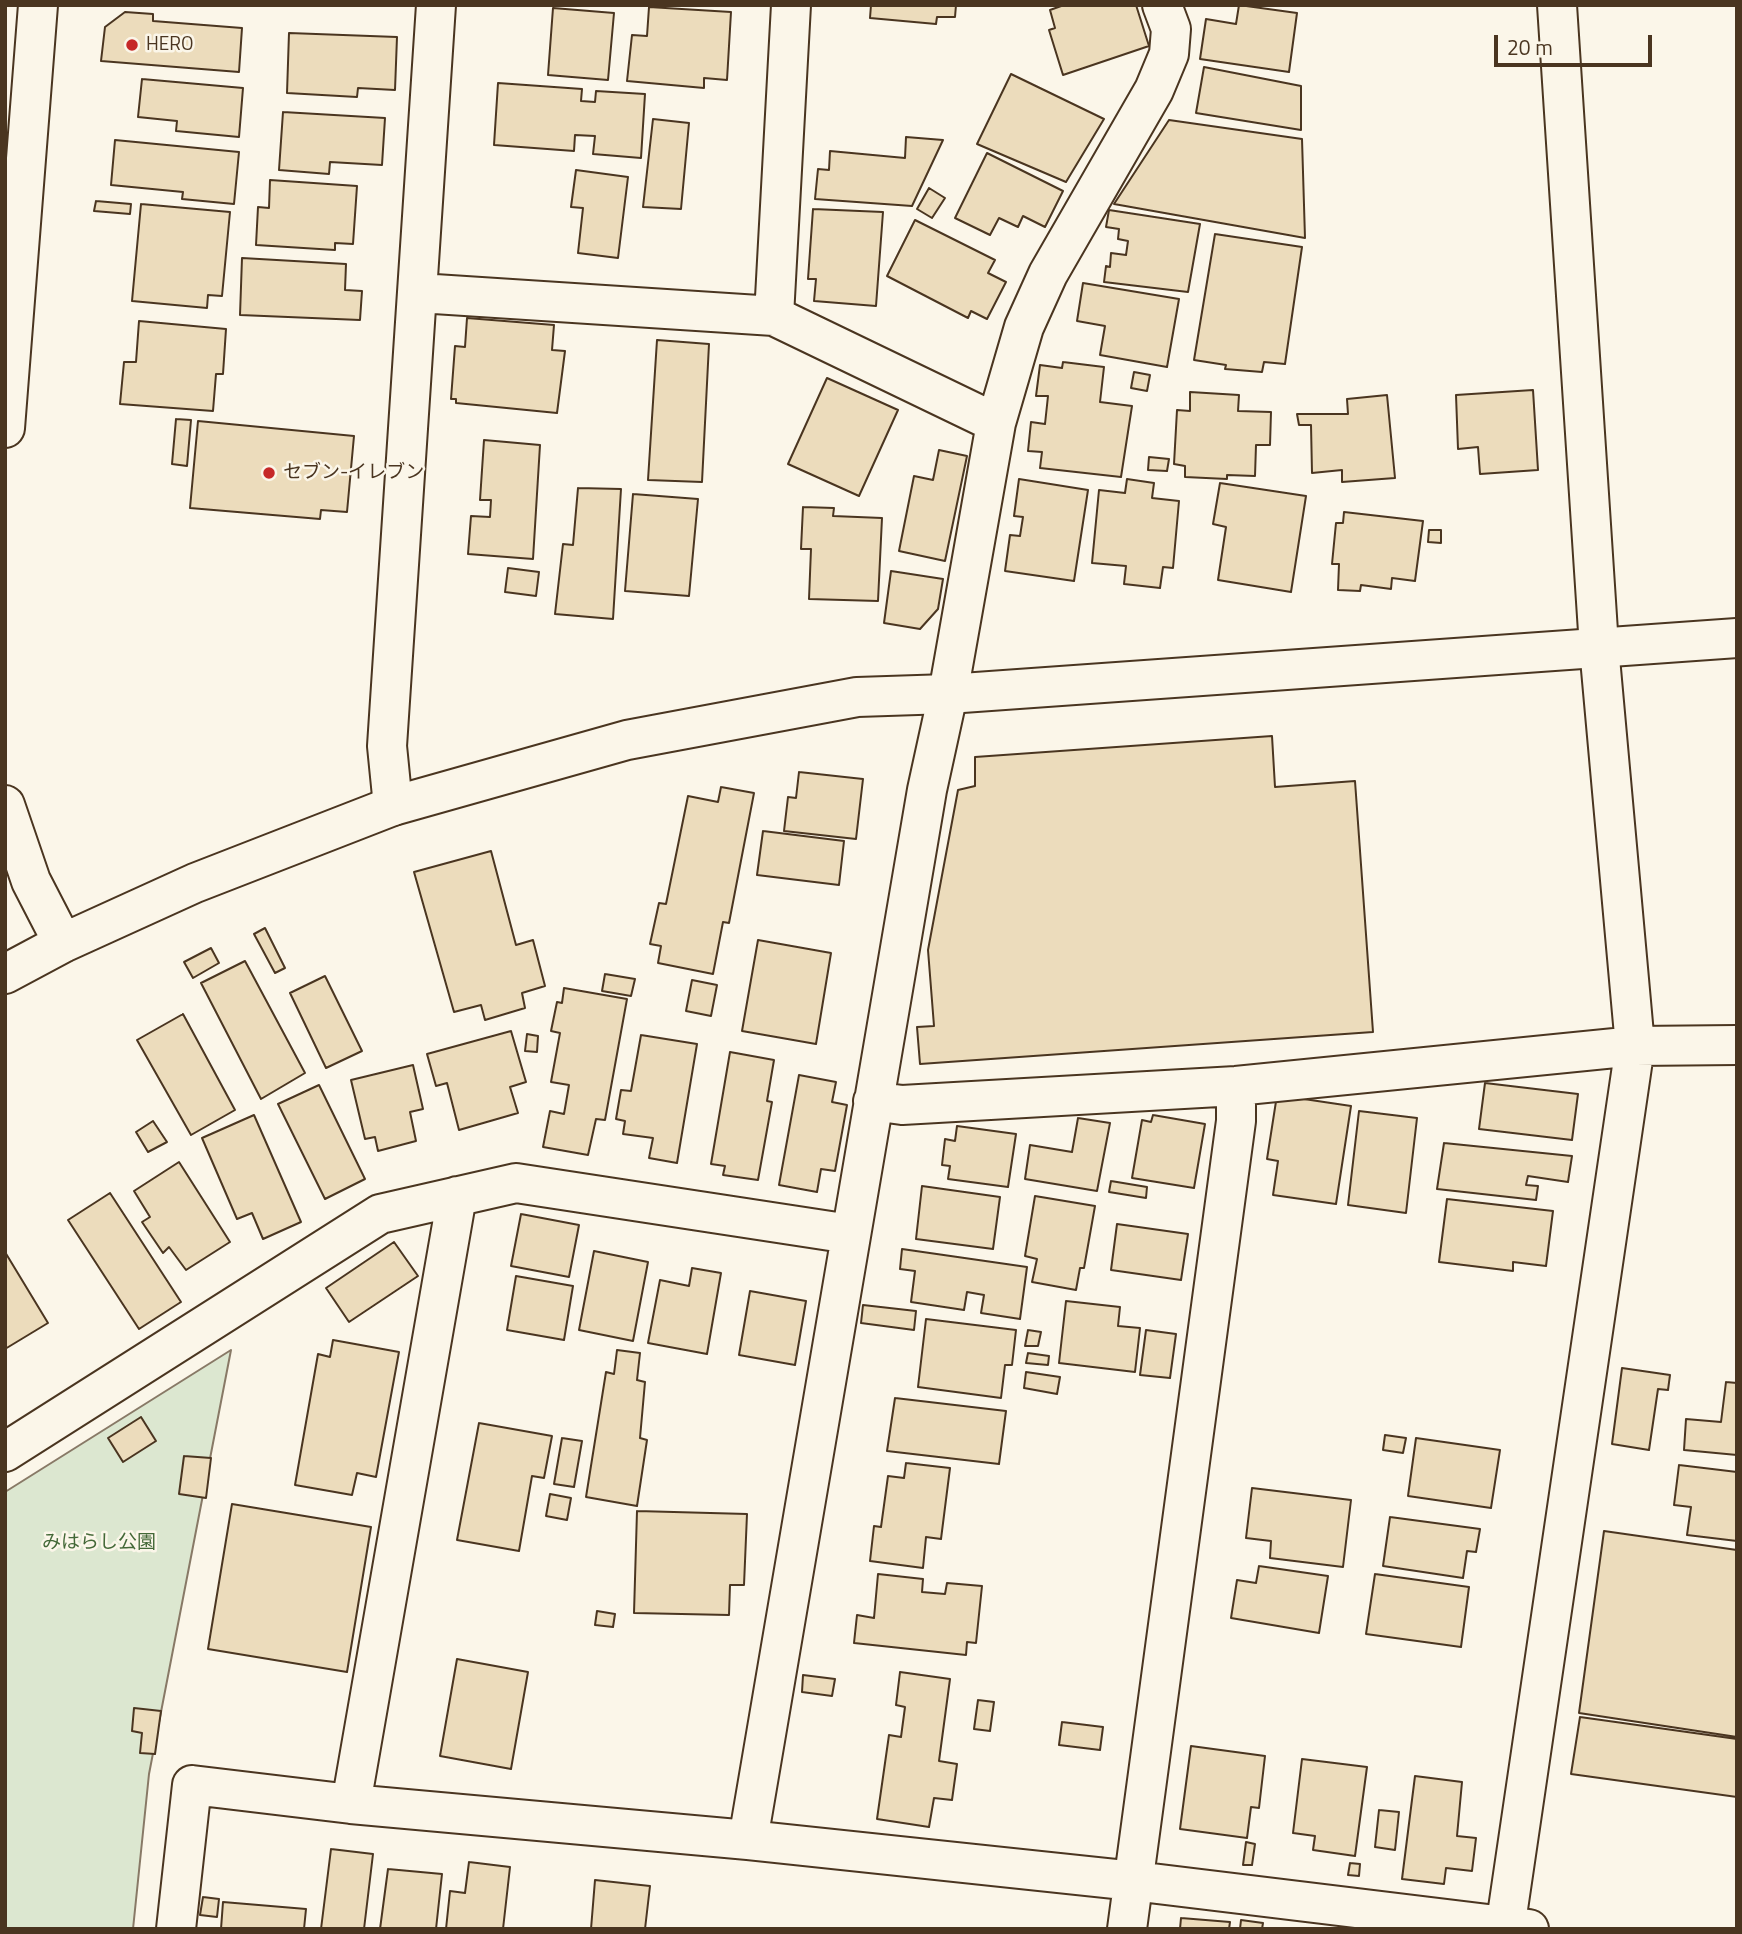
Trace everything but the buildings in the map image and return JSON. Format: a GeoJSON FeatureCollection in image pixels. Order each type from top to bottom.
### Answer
{"type":"FeatureCollection","features":[{"type":"Feature","properties":{"kind":"street"},"geometry":{"type":"LineString","coordinates":[[5,428],[38,5]]}},
{"type":"Feature","properties":{"kind":"street"},"geometry":{"type":"LineString","coordinates":[[774,316],[791,5]]}},
{"type":"Feature","properties":{"kind":"street"},"geometry":{"type":"LineString","coordinates":[[748,1840],[927,789],[948,694],[996,423],[1024,327],[1048,274],[1154,90],[1169,54],[1171,29],[1162,5]]}},
{"type":"Feature","properties":{"kind":"street"},"geometry":{"type":"LineString","coordinates":[[176,1929],[192,1785],[351,1804],[748,1840],[1134,1881],[1513,1928],[1635,1046],[1599,647],[1556,5]]}},
{"type":"Feature","properties":{"kind":"street"},"geometry":{"type":"LineString","coordinates":[[393,806],[387,746],[419,293],[432,6]]}},
{"type":"Feature","properties":{"kind":"street"},"geometry":{"type":"LineString","coordinates":[[419,293],[774,316],[996,423]]}},
{"type":"Feature","properties":{"kind":"street"},"geometry":{"type":"LineString","coordinates":[[5,974],[63,943],[195,883],[393,806],[627,740],[857,697],[948,694],[1737,638]]}},
{"type":"Feature","properties":{"kind":"street"},"geometry":{"type":"LineString","coordinates":[[5,805],[31,881],[63,943]]}},
{"type":"Feature","properties":{"kind":"street"},"geometry":{"type":"LineString","coordinates":[[873,1101],[902,1105],[1236,1086],[1635,1046],[1737,1045]]}},
{"type":"Feature","properties":{"kind":"street"},"geometry":{"type":"LineString","coordinates":[[1127,1929],[1236,1121],[1236,1086]]}},
{"type":"Feature","properties":{"kind":"street"},"geometry":{"type":"LineString","coordinates":[[5,1452],[380,1214],[516,1183],[850,1234]]}},
{"type":"Feature","properties":{"kind":"street"},"geometry":{"type":"LineString","coordinates":[[351,1804],[457,1196]]}},
{"type":"Feature","properties":{"kind":"green space","name":"みはらし公園"},"geometry":{"type":"Polygon","coordinates":[[[231,1350],[149,1774],[133,1929],[5,1929],[5,1492],[231,1350]]]}},
{"type":"Feature","properties":{"kind":"place","name":"HERO"},"geometry":{"type":"Point","coordinates":[132,45]}},
{"type":"Feature","properties":{"kind":"place","name":"セブン-イレブン"},"geometry":{"type":"Point","coordinates":[269,473]}}]}
